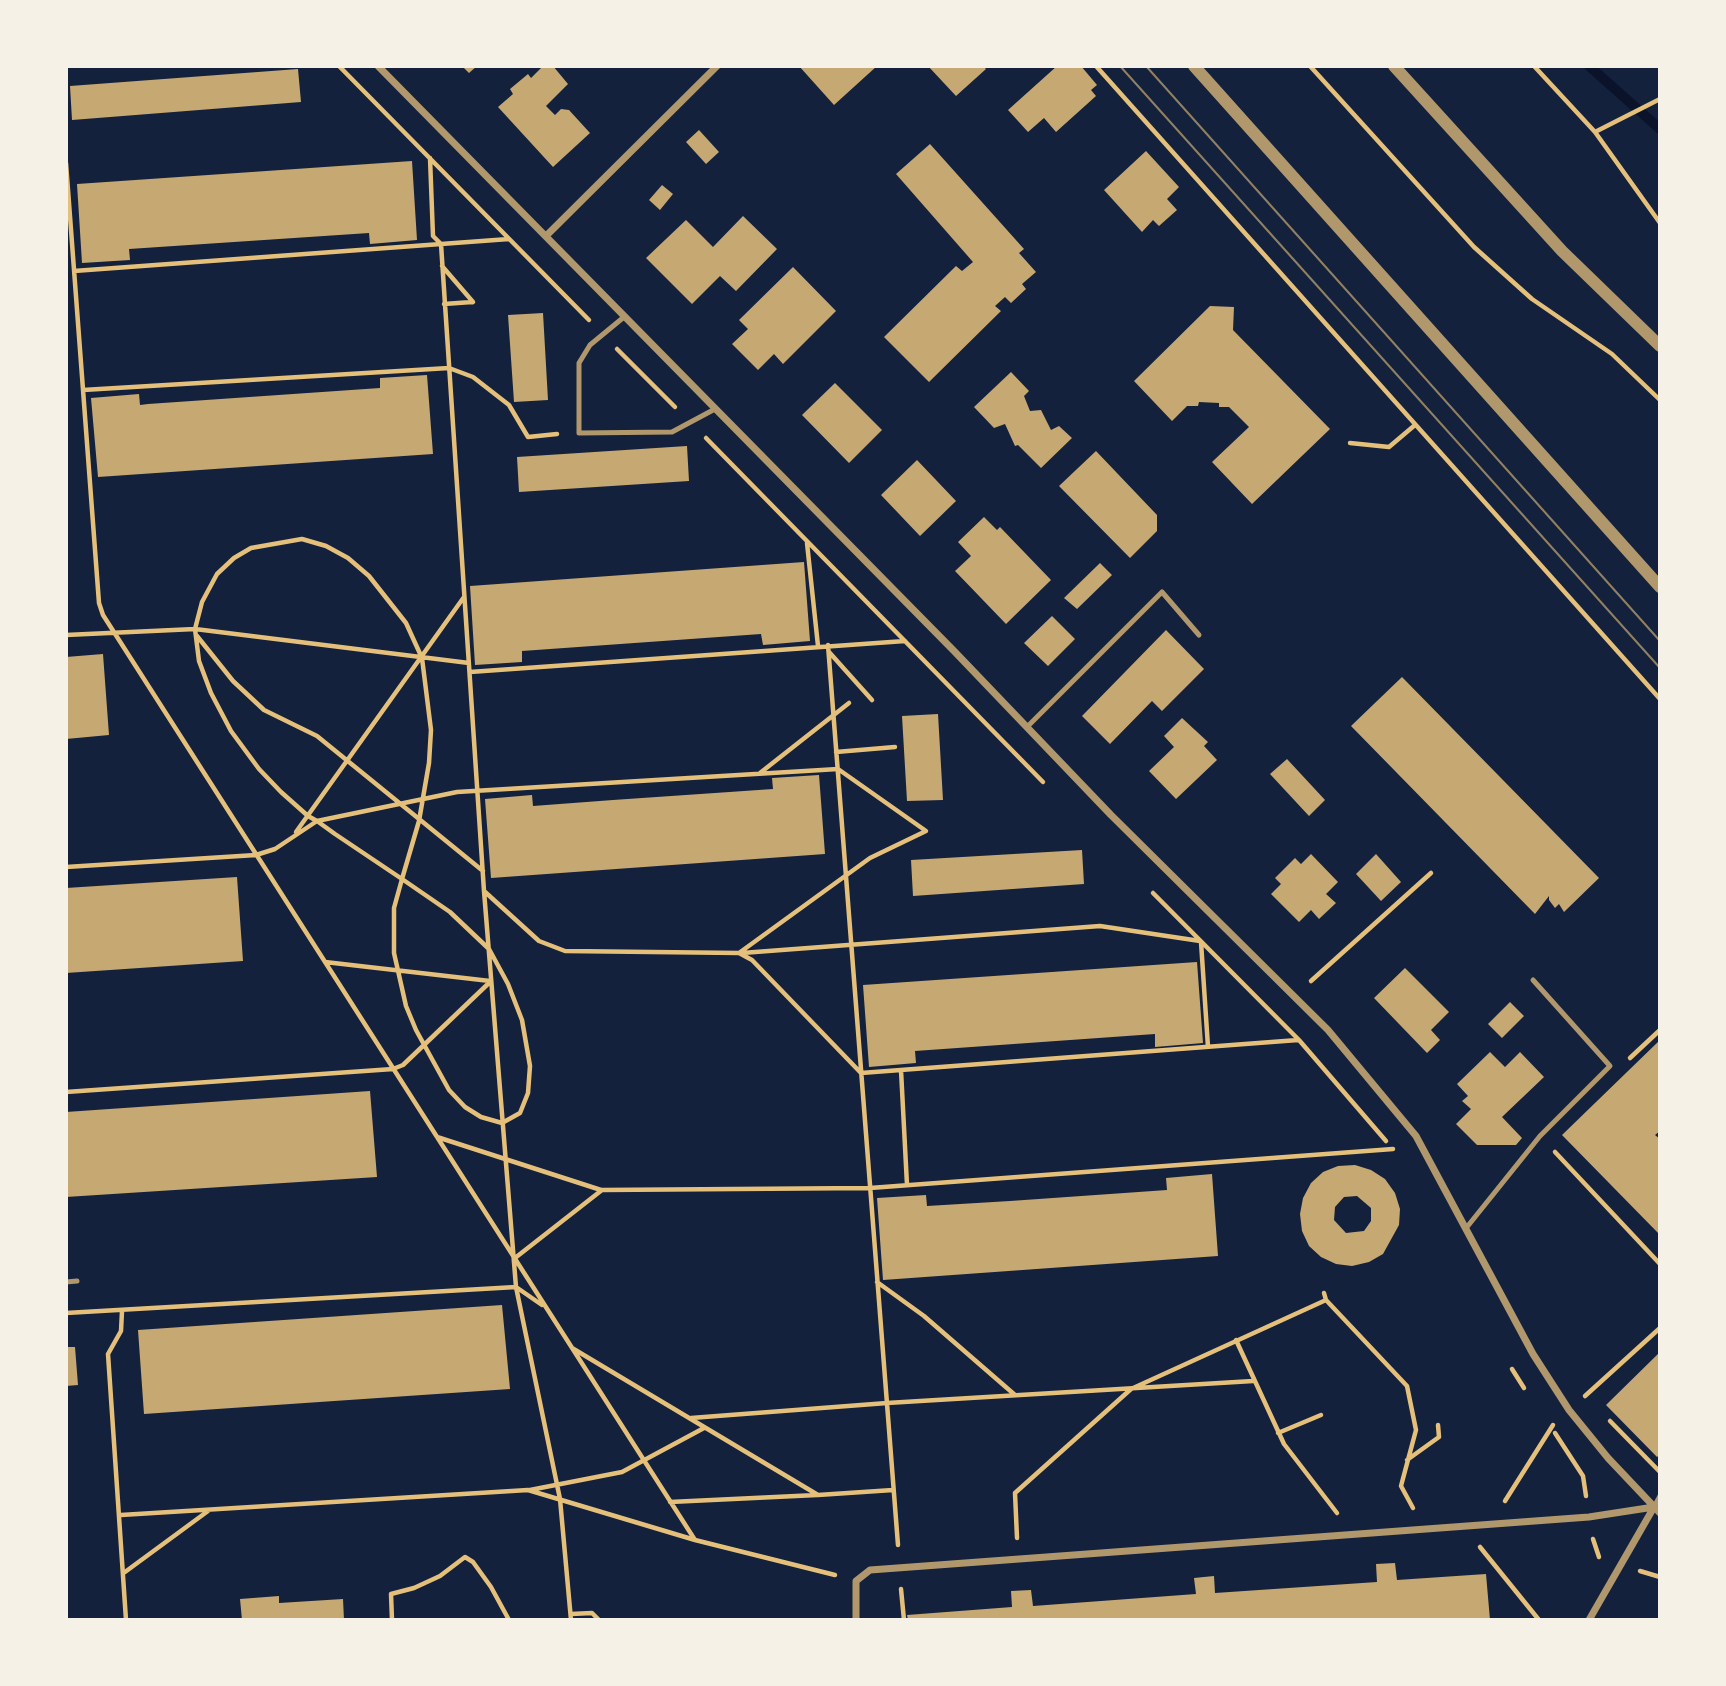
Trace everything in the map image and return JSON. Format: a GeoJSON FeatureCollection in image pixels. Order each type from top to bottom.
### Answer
{"type":"FeatureCollection","features":[{"type":"Feature","properties":{"kind":"street"},"geometry":{"type":"LineString","coordinates":[[378,66],[1026,728],[1328,1030],[1416,1136],[1533,1354],[1570,1409],[1608,1458],[1657,1510]]}},
{"type":"Feature","properties":{"kind":"street"},"geometry":{"type":"LineString","coordinates":[[546,236],[717,66]]}},
{"type":"Feature","properties":{"kind":"street"},"geometry":{"type":"LineString","coordinates":[[1194,66],[1660,587]]}},
{"type":"Feature","properties":{"kind":"street"},"geometry":{"type":"LineString","coordinates":[[1394,66],[1562,251],[1660,346]]}},
{"type":"Feature","properties":{"kind":"street"},"geometry":{"type":"LineString","coordinates":[[856,1619],[856,1581],[870,1570],[1657,1510]]}},
{"type":"Feature","properties":{"kind":"street"},"geometry":{"type":"LineString","coordinates":[[1589,1619],[1657,1510]]}},
{"type":"Feature","properties":{"kind":"lane"},"geometry":{"type":"LineString","coordinates":[[624,317],[590,345],[579,363],[579,433],[672,432],[715,409]]}},
{"type":"Feature","properties":{"kind":"lane"},"geometry":{"type":"LineString","coordinates":[[1026,728],[1162,592],[1199,635]]}},
{"type":"Feature","properties":{"kind":"lane"},"geometry":{"type":"LineString","coordinates":[[1467,1227],[1541,1136],[1610,1066],[1533,980]]}},
{"type":"Feature","properties":{"kind":"lane"},"geometry":{"type":"LineString","coordinates":[[66,1282],[77,1281]]}},
{"type":"Feature","properties":{"kind":"lane"},"geometry":{"type":"LineString","coordinates":[[1657,1510],[1660,1496]]}},
{"type":"Feature","properties":{"kind":"path"},"geometry":{"type":"LineString","coordinates":[[339,66],[1047,786]]}},
{"type":"Feature","properties":{"kind":"path"},"geometry":{"type":"LineString","coordinates":[[1096,66],[1660,699]]}},
{"type":"Feature","properties":{"kind":"path"},"geometry":{"type":"LineString","coordinates":[[1310,66],[1474,247],[1532,299],[1612,354],[1660,400]]}},
{"type":"Feature","properties":{"kind":"path"},"geometry":{"type":"LineString","coordinates":[[1534,66],[1595,132],[1660,223]]}},
{"type":"Feature","properties":{"kind":"path"},"geometry":{"type":"LineString","coordinates":[[1595,132],[1660,99]]}},
{"type":"Feature","properties":{"kind":"path"},"geometry":{"type":"LineString","coordinates":[[430,158],[433,236],[441,244],[484,891],[516,1287],[557,1485],[571,1617],[592,1613],[599,1619]]}},
{"type":"Feature","properties":{"kind":"path"},"geometry":{"type":"LineString","coordinates":[[66,163],[99,603],[113,631],[695,1540]]}},
{"type":"Feature","properties":{"kind":"path"},"geometry":{"type":"LineString","coordinates":[[74,271],[546,236]]}},
{"type":"Feature","properties":{"kind":"path"},"geometry":{"type":"LineString","coordinates":[[442,266],[473,302],[444,304]]}},
{"type":"Feature","properties":{"kind":"path"},"geometry":{"type":"LineString","coordinates":[[83,390],[449,368],[473,377],[509,405],[528,437],[579,433]]}},
{"type":"Feature","properties":{"kind":"path"},"geometry":{"type":"LineString","coordinates":[[1350,443],[1390,447],[1415,425]]}},
{"type":"Feature","properties":{"kind":"path"},"geometry":{"type":"LineString","coordinates":[[195,631],[199,661],[207,682],[231,731],[259,769],[308,816],[317,821],[402,879],[450,912],[489,949],[508,984],[522,1020],[530,1066],[528,1093],[520,1113],[502,1123],[481,1117],[465,1107],[449,1090],[423,1046],[406,1006],[397,969],[394,908],[402,879],[419,821],[431,730],[422,658],[406,623],[369,576],[348,558],[326,546],[302,539],[251,548],[234,558],[217,574],[202,602],[195,631]]}},
{"type":"Feature","properties":{"kind":"path"},"geometry":{"type":"LineString","coordinates":[[807,542],[818,646]]}},
{"type":"Feature","properties":{"kind":"path"},"geometry":{"type":"LineString","coordinates":[[294,836],[465,597]]}},
{"type":"Feature","properties":{"kind":"path"},"geometry":{"type":"LineString","coordinates":[[66,635],[113,631],[195,631],[469,663]]}},
{"type":"Feature","properties":{"kind":"path"},"geometry":{"type":"LineString","coordinates":[[195,631],[233,681],[264,710],[317,736],[397,804],[484,872]]}},
{"type":"Feature","properties":{"kind":"path"},"geometry":{"type":"LineString","coordinates":[[470,672],[905,641]]}},
{"type":"Feature","properties":{"kind":"path"},"geometry":{"type":"LineString","coordinates":[[828,645],[904,1619]]}},
{"type":"Feature","properties":{"kind":"path"},"geometry":{"type":"LineString","coordinates":[[829,652],[872,700]]}},
{"type":"Feature","properties":{"kind":"path"},"geometry":{"type":"LineString","coordinates":[[759,774],[849,703]]}},
{"type":"Feature","properties":{"kind":"path"},"geometry":{"type":"LineString","coordinates":[[836,752],[895,747]]}},
{"type":"Feature","properties":{"kind":"path"},"geometry":{"type":"LineString","coordinates":[[66,867],[256,855],[275,849],[317,821],[423,799],[478,791],[838,769],[926,831],[870,858],[739,953]]}},
{"type":"Feature","properties":{"kind":"path"},"geometry":{"type":"LineString","coordinates":[[1273,1014],[1431,873]]}},
{"type":"Feature","properties":{"kind":"path"},"geometry":{"type":"LineString","coordinates":[[484,891],[539,941],[565,951],[739,953],[1100,926],[1201,941]]}},
{"type":"Feature","properties":{"kind":"path"},"geometry":{"type":"LineString","coordinates":[[436,1137],[505,1157],[602,1191],[870,1188],[1393,1149],[1299,1040],[1152,892]]}},
{"type":"Feature","properties":{"kind":"path"},"geometry":{"type":"LineString","coordinates":[[1201,941],[1208,1047]]}},
{"type":"Feature","properties":{"kind":"path"},"geometry":{"type":"LineString","coordinates":[[739,953],[752,960],[861,1073]]}},
{"type":"Feature","properties":{"kind":"path"},"geometry":{"type":"LineString","coordinates":[[325,962],[491,981]]}},
{"type":"Feature","properties":{"kind":"path"},"geometry":{"type":"LineString","coordinates":[[66,1092],[393,1069],[403,1065],[491,981]]}},
{"type":"Feature","properties":{"kind":"path"},"geometry":{"type":"LineString","coordinates":[[1610,1066],[1627,1060],[1660,1030]]}},
{"type":"Feature","properties":{"kind":"path"},"geometry":{"type":"LineString","coordinates":[[861,1073],[1299,1040]]}},
{"type":"Feature","properties":{"kind":"path"},"geometry":{"type":"LineString","coordinates":[[901,1070],[907,1185]]}},
{"type":"Feature","properties":{"kind":"path"},"geometry":{"type":"LineString","coordinates":[[1541,1136],[1660,1264]]}},
{"type":"Feature","properties":{"kind":"path"},"geometry":{"type":"LineString","coordinates":[[514,1259],[602,1191]]}},
{"type":"Feature","properties":{"kind":"path"},"geometry":{"type":"LineString","coordinates":[[877,1282],[924,1316],[1016,1396]]}},
{"type":"Feature","properties":{"kind":"path"},"geometry":{"type":"LineString","coordinates":[[66,1312],[122,1311],[516,1287],[545,1308]]}},
{"type":"Feature","properties":{"kind":"path"},"geometry":{"type":"LineString","coordinates":[[1324,1293],[1326,1300],[1407,1386],[1416,1430],[1401,1486]]}},
{"type":"Feature","properties":{"kind":"path"},"geometry":{"type":"LineString","coordinates":[[1018,1559],[1015,1493],[1131,1389],[1326,1300]]}},
{"type":"Feature","properties":{"kind":"path"},"geometry":{"type":"LineString","coordinates":[[122,1311],[121,1332],[108,1354],[126,1619]]}},
{"type":"Feature","properties":{"kind":"path"},"geometry":{"type":"LineString","coordinates":[[1570,1409],[1660,1328]]}},
{"type":"Feature","properties":{"kind":"path"},"geometry":{"type":"LineString","coordinates":[[1236,1340],[1253,1381],[1264,1396],[1278,1433],[1322,1493]]}},
{"type":"Feature","properties":{"kind":"path"},"geometry":{"type":"LineString","coordinates":[[571,1348],[818,1494]]}},
{"type":"Feature","properties":{"kind":"path"},"geometry":{"type":"LineString","coordinates":[[691,1418],[1253,1381]]}},
{"type":"Feature","properties":{"kind":"path"},"geometry":{"type":"LineString","coordinates":[[1586,1395],[1595,1404]]}},
{"type":"Feature","properties":{"kind":"path"},"geometry":{"type":"LineString","coordinates":[[1604,1414],[1660,1472]]}},
{"type":"Feature","properties":{"kind":"path"},"geometry":{"type":"LineString","coordinates":[[1278,1433],[1321,1415]]}},
{"type":"Feature","properties":{"kind":"path"},"geometry":{"type":"LineString","coordinates":[[1406,1460],[1439,1437],[1438,1425]]}},
{"type":"Feature","properties":{"kind":"path"},"geometry":{"type":"LineString","coordinates":[[121,1515],[528,1490],[622,1472],[705,1427]]}},
{"type":"Feature","properties":{"kind":"path"},"geometry":{"type":"LineString","coordinates":[[1539,1619],[1479,1545],[1551,1427]]}},
{"type":"Feature","properties":{"kind":"path"},"geometry":{"type":"LineString","coordinates":[[528,1490],[695,1540],[856,1581]]}},
{"type":"Feature","properties":{"kind":"path"},"geometry":{"type":"LineString","coordinates":[[670,1502],[893,1490]]}},
{"type":"Feature","properties":{"kind":"path"},"geometry":{"type":"LineString","coordinates":[[124,1573],[209,1510]]}},
{"type":"Feature","properties":{"kind":"path"},"geometry":{"type":"LineString","coordinates":[[1591,1533],[1599,1557]]}},
{"type":"Feature","properties":{"kind":"path"},"geometry":{"type":"LineString","coordinates":[[392,1619],[391,1594],[414,1588],[440,1576],[465,1558],[473,1562],[509,1619]]}},
{"type":"Feature","properties":{"kind":"building"},"geometry":{"type":"Polygon","coordinates":[[[462,66],[477,66],[469,73],[462,66]]]}},
{"type":"Feature","properties":{"kind":"building"},"geometry":{"type":"Polygon","coordinates":[[[543,66],[553,66],[568,84],[546,106],[555,115],[561,109],[569,110],[590,133],[553,167],[498,107],[513,94],[510,89],[528,74],[531,78],[543,66]]]}},
{"type":"Feature","properties":{"kind":"building"},"geometry":{"type":"Polygon","coordinates":[[[799,66],[877,66],[834,105],[799,66]]]}},
{"type":"Feature","properties":{"kind":"building"},"geometry":{"type":"Polygon","coordinates":[[[928,66],[983,66],[986,69],[956,96],[928,66]]]}},
{"type":"Feature","properties":{"kind":"building"},"geometry":{"type":"Polygon","coordinates":[[[1057,66],[1081,66],[1097,85],[1091,90],[1096,96],[1056,132],[1044,118],[1028,132],[1008,110],[1057,66]]]}},
{"type":"Feature","properties":{"kind":"building"},"geometry":{"type":"Polygon","coordinates":[[[298,69],[301,102],[72,120],[70,86],[298,69]]]}},
{"type":"Feature","properties":{"kind":"building"},"geometry":{"type":"Polygon","coordinates":[[[699,130],[719,152],[706,164],[686,142],[699,130]]]}},
{"type":"Feature","properties":{"kind":"building"},"geometry":{"type":"Polygon","coordinates":[[[930,144],[1024,249],[1019,253],[1036,272],[1022,284],[1026,289],[1011,303],[1005,297],[995,306],[1001,311],[929,382],[884,337],[956,266],[962,271],[973,262],[896,174],[930,144]]]}},
{"type":"Feature","properties":{"kind":"building"},"geometry":{"type":"Polygon","coordinates":[[[1146,151],[1179,187],[1167,199],[1177,210],[1159,226],[1153,220],[1142,232],[1104,190],[1146,151]]]}},
{"type":"Feature","properties":{"kind":"building"},"geometry":{"type":"Polygon","coordinates":[[[412,161],[417,240],[370,244],[369,233],[129,249],[130,260],[82,263],[77,184],[412,161]]]}},
{"type":"Feature","properties":{"kind":"building"},"geometry":{"type":"Polygon","coordinates":[[[662,185],[673,194],[660,210],[649,200],[662,185]]]}},
{"type":"Feature","properties":{"kind":"building"},"geometry":{"type":"Polygon","coordinates":[[[743,216],[777,249],[736,291],[720,276],[692,304],[646,258],[686,220],[713,247],[743,216]]]}},
{"type":"Feature","properties":{"kind":"building"},"geometry":{"type":"Polygon","coordinates":[[[793,267],[836,311],[783,364],[774,354],[758,370],[732,344],[748,329],[739,320],[793,267]]]}},
{"type":"Feature","properties":{"kind":"building"},"geometry":{"type":"Polygon","coordinates":[[[1210,306],[1234,307],[1233,330],[1330,429],[1252,504],[1212,462],[1249,427],[1229,407],[1219,407],[1219,403],[1199,402],[1198,406],[1187,406],[1172,421],[1134,381],[1210,306]]]}},
{"type":"Feature","properties":{"kind":"building"},"geometry":{"type":"Polygon","coordinates":[[[543,313],[548,400],[514,402],[508,315],[543,313]]]}},
{"type":"Feature","properties":{"kind":"building"},"geometry":{"type":"Polygon","coordinates":[[[1011,372],[1029,391],[1024,396],[1030,411],[1041,410],[1051,430],[1059,426],[1072,438],[1041,468],[1018,445],[1015,446],[1005,424],[994,428],[974,407],[1011,372]]]}},
{"type":"Feature","properties":{"kind":"building"},"geometry":{"type":"Polygon","coordinates":[[[427,375],[433,454],[98,477],[91,398],[139,394],[140,405],[380,388],[380,378],[427,375]]]}},
{"type":"Feature","properties":{"kind":"building"},"geometry":{"type":"Polygon","coordinates":[[[835,383],[882,430],[849,463],[802,415],[835,383]]]}},
{"type":"Feature","properties":{"kind":"building"},"geometry":{"type":"Polygon","coordinates":[[[687,446],[689,481],[519,492],[517,457],[687,446]]]}},
{"type":"Feature","properties":{"kind":"building"},"geometry":{"type":"Polygon","coordinates":[[[1096,451],[1157,515],[1157,531],[1130,558],[1059,486],[1096,451]]]}},
{"type":"Feature","properties":{"kind":"building"},"geometry":{"type":"Polygon","coordinates":[[[917,460],[956,501],[920,536],[881,495],[917,460]]]}},
{"type":"Feature","properties":{"kind":"building"},"geometry":{"type":"Polygon","coordinates":[[[984,517],[997,530],[1000,527],[1051,580],[1006,624],[955,571],[971,556],[958,542],[984,517]]]}},
{"type":"Feature","properties":{"kind":"building"},"geometry":{"type":"Polygon","coordinates":[[[804,562],[810,641],[763,645],[761,634],[522,651],[522,662],[475,665],[470,586],[804,562]]]}},
{"type":"Feature","properties":{"kind":"building"},"geometry":{"type":"Polygon","coordinates":[[[1100,563],[1112,575],[1077,609],[1064,598],[1100,563]]]}},
{"type":"Feature","properties":{"kind":"building"},"geometry":{"type":"Polygon","coordinates":[[[1052,616],[1075,639],[1048,666],[1024,643],[1052,616]]]}},
{"type":"Feature","properties":{"kind":"building"},"geometry":{"type":"Polygon","coordinates":[[[1166,630],[1204,669],[1162,711],[1152,701],[1110,744],[1082,716],[1166,630]]]}},
{"type":"Feature","properties":{"kind":"building"},"geometry":{"type":"Polygon","coordinates":[[[103,654],[109,735],[66,739],[66,657],[103,654]]]}},
{"type":"Feature","properties":{"kind":"building"},"geometry":{"type":"Polygon","coordinates":[[[1402,677],[1599,878],[1564,912],[1559,904],[1555,908],[1549,896],[1535,914],[1351,726],[1402,677]]]}},
{"type":"Feature","properties":{"kind":"building"},"geometry":{"type":"Polygon","coordinates":[[[938,714],[943,800],[907,801],[902,716],[938,714]]]}},
{"type":"Feature","properties":{"kind":"building"},"geometry":{"type":"Polygon","coordinates":[[[1182,718],[1208,742],[1204,746],[1217,760],[1176,799],[1149,771],[1174,747],[1164,736],[1182,718]]]}},
{"type":"Feature","properties":{"kind":"building"},"geometry":{"type":"Polygon","coordinates":[[[1287,759],[1325,800],[1309,816],[1270,774],[1287,759]]]}},
{"type":"Feature","properties":{"kind":"building"},"geometry":{"type":"Polygon","coordinates":[[[819,775],[825,854],[491,878],[485,799],[532,795],[533,806],[773,789],[772,778],[819,775]]]}},
{"type":"Feature","properties":{"kind":"building"},"geometry":{"type":"Polygon","coordinates":[[[1082,850],[1084,884],[913,896],[911,860],[1082,850]]]}},
{"type":"Feature","properties":{"kind":"building"},"geometry":{"type":"Polygon","coordinates":[[[1311,854],[1338,882],[1326,894],[1336,903],[1319,919],[1311,910],[1299,922],[1271,894],[1281,884],[1275,878],[1295,858],[1301,864],[1311,854]]]}},
{"type":"Feature","properties":{"kind":"building"},"geometry":{"type":"Polygon","coordinates":[[[1376,854],[1401,882],[1381,901],[1356,874],[1376,854]]]}},
{"type":"Feature","properties":{"kind":"building"},"geometry":{"type":"Polygon","coordinates":[[[237,877],[243,961],[66,973],[66,888],[237,877]]]}},
{"type":"Feature","properties":{"kind":"building"},"geometry":{"type":"Polygon","coordinates":[[[1197,962],[1203,1043],[1155,1047],[1155,1034],[915,1051],[916,1063],[869,1067],[863,985],[1197,962]]]}},
{"type":"Feature","properties":{"kind":"building"},"geometry":{"type":"Polygon","coordinates":[[[1405,968],[1449,1012],[1431,1030],[1440,1040],[1427,1053],[1374,998],[1405,968]]]}},
{"type":"Feature","properties":{"kind":"building"},"geometry":{"type":"Polygon","coordinates":[[[1510,1002],[1524,1016],[1502,1038],[1488,1024],[1510,1002]]]}},
{"type":"Feature","properties":{"kind":"building"},"geometry":{"type":"Polygon","coordinates":[[[1660,1040],[1660,1131],[1655,1135],[1660,1139],[1660,1235],[1562,1135],[1660,1040]]]}},
{"type":"Feature","properties":{"kind":"building"},"geometry":{"type":"Polygon","coordinates":[[[1490,1052],[1505,1067],[1520,1052],[1544,1077],[1502,1117],[1522,1138],[1516,1145],[1477,1145],[1456,1124],[1471,1109],[1462,1101],[1468,1096],[1457,1084],[1490,1052]]]}},
{"type":"Feature","properties":{"kind":"building"},"geometry":{"type":"Polygon","coordinates":[[[370,1091],[377,1177],[66,1197],[66,1112],[370,1091]]]}},
{"type":"Feature","properties":{"kind":"building"},"geometry":{"type":"Polygon","coordinates":[[[1355,1165],[1371,1170],[1385,1179],[1395,1193],[1400,1209],[1399,1225],[1383,1254],[1369,1262],[1352,1266],[1336,1264],[1321,1257],[1309,1246],[1302,1231],[1300,1214],[1303,1198],[1311,1183],[1323,1172],[1338,1166],[1355,1165]],[[1357,1196],[1344,1197],[1335,1207],[1334,1220],[1346,1233],[1364,1231],[1371,1221],[1371,1208],[1357,1196]]]}},
{"type":"Feature","properties":{"kind":"building"},"geometry":{"type":"Polygon","coordinates":[[[1212,1174],[1218,1256],[883,1280],[877,1198],[926,1195],[927,1206],[1167,1190],[1166,1178],[1212,1174]]]}},
{"type":"Feature","properties":{"kind":"building"},"geometry":{"type":"Polygon","coordinates":[[[502,1305],[510,1389],[144,1414],[138,1330],[502,1305]]]}},
{"type":"Feature","properties":{"kind":"building"},"geometry":{"type":"Polygon","coordinates":[[[66,1347],[75,1347],[78,1385],[66,1386],[66,1347]]]}},
{"type":"Feature","properties":{"kind":"building"},"geometry":{"type":"Polygon","coordinates":[[[1660,1352],[1660,1454],[1657,1457],[1606,1405],[1660,1352]]]}},
{"type":"Feature","properties":{"kind":"building"},"geometry":{"type":"Polygon","coordinates":[[[1395,1563],[1397,1580],[1486,1574],[1490,1620],[908,1620],[907,1615],[1012,1607],[1011,1591],[1031,1590],[1033,1606],[1196,1594],[1194,1578],[1214,1576],[1215,1593],[1377,1582],[1376,1564],[1395,1563]]]}},
{"type":"Feature","properties":{"kind":"building"},"geometry":{"type":"Polygon","coordinates":[[[279,1596],[279,1603],[343,1599],[344,1620],[242,1620],[240,1599],[279,1596]]]}},
{"type":"Feature","properties":{"kind":"waterway"},"geometry":{"type":"LineString","coordinates":[[1589,66],[1660,129]]}},
{"type":"Feature","properties":{"kind":"tram line"},"geometry":{"type":"LineString","coordinates":[[1120,66],[1660,668]]}},
{"type":"Feature","properties":{"kind":"tram line"},"geometry":{"type":"LineString","coordinates":[[1146,66],[1660,641]]}}]}
